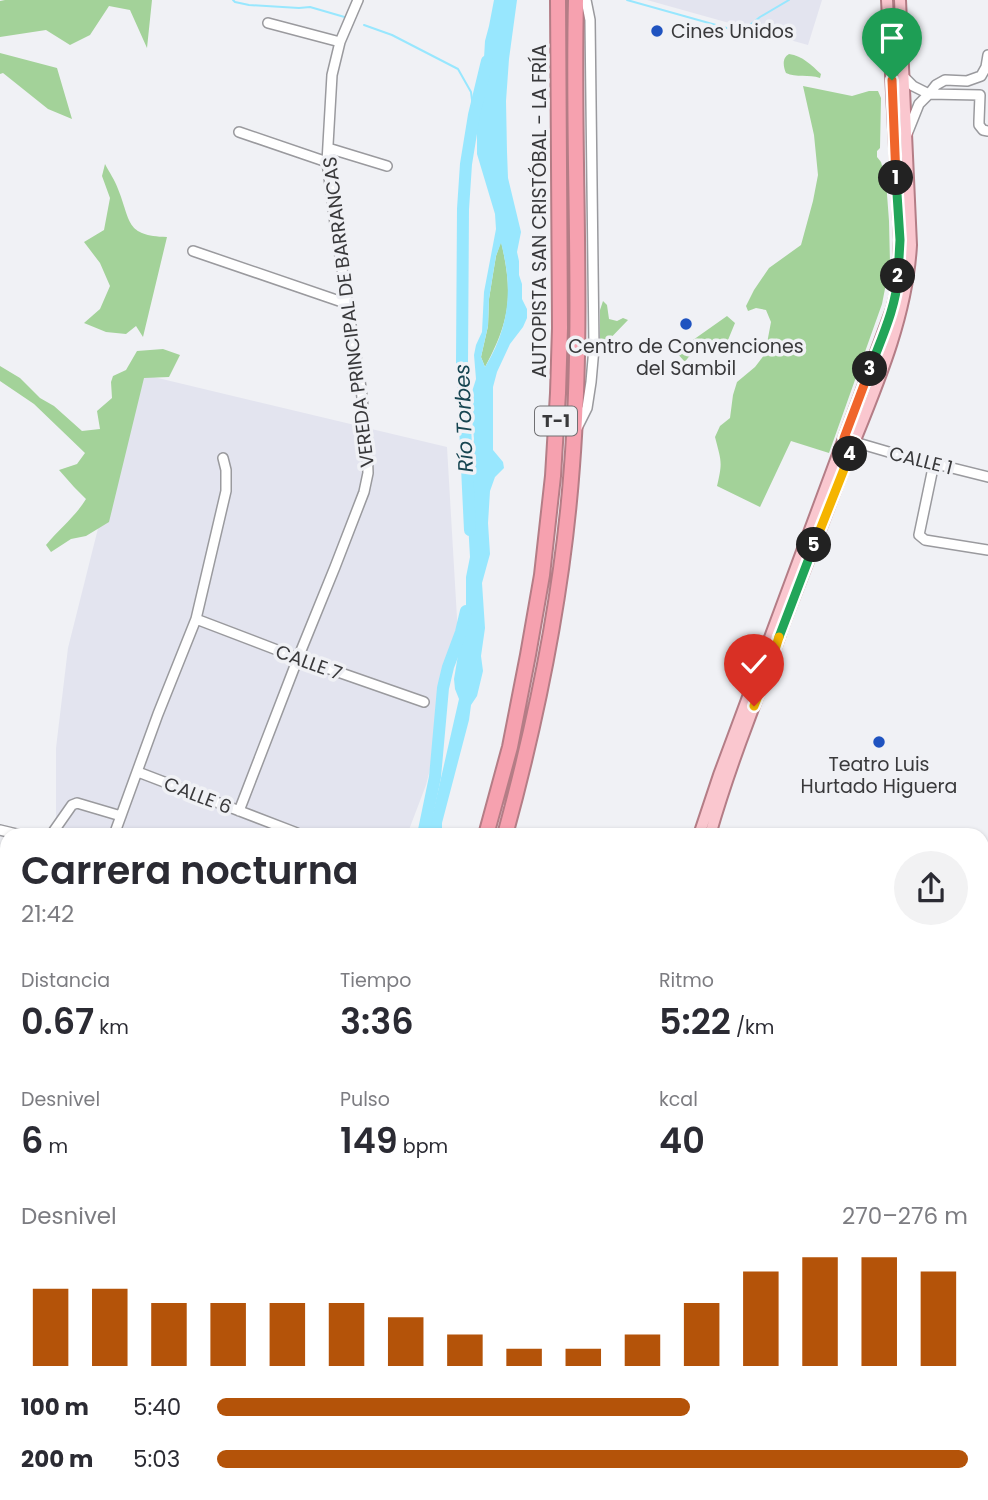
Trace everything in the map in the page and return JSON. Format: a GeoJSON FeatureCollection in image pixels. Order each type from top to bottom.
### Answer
{"type":"FeatureCollection","features":[{"type":"Feature","properties":{"kind":"highway","name":"AUTOPISTA SAN CRISTÓBAL - LA FRÍA"},"geometry":{"type":"LineString","coordinates":[[488,828],[510,747],[528,655],[542,575],[553,476],[560,328],[558,0]]}},
{"type":"Feature","properties":{"kind":"highway","name":"AUTOPISTA SAN CRISTÓBAL - LA FRÍA"},"geometry":{"type":"LineString","coordinates":[[507,828],[548,651],[566,526],[574,436],[577,270],[576,0]]}},
{"type":"Feature","properties":{"kind":"main road"},"geometry":{"type":"LineString","coordinates":[[712,828],[849,440],[897,290],[900,240],[887,0]]}},
{"type":"Feature","properties":{"kind":"main road"},"geometry":{"type":"LineString","coordinates":[[701,828],[731,741],[849,440],[880,377],[900,313],[909,274],[911,245],[900,0]]}},
{"type":"Feature","properties":{"kind":"street","name":"VEREDA PRINCIPAL DE BARRANCAS"},"geometry":{"type":"LineString","coordinates":[[239,811],[364,492],[368,473],[361,388],[335,231],[327,162],[332,75],[340,42],[358,0]]}},
{"type":"Feature","properties":{"kind":"street"},"geometry":{"type":"LineString","coordinates":[[574,436],[587,408],[594,348],[590,20],[586,0]]}},
{"type":"Feature","properties":{"kind":"street"},"geometry":{"type":"LineString","coordinates":[[268,23],[340,42]]}},
{"type":"Feature","properties":{"kind":"street"},"geometry":{"type":"LineString","coordinates":[[988,55],[981,76],[979,125],[988,131]]}},
{"type":"Feature","properties":{"kind":"street"},"geometry":{"type":"LineString","coordinates":[[904,76],[913,86],[929,94],[980,95]]}},
{"type":"Feature","properties":{"kind":"street"},"geometry":{"type":"LineString","coordinates":[[906,136],[919,104],[939,82],[967,81],[981,76]]}},
{"type":"Feature","properties":{"kind":"street"},"geometry":{"type":"LineString","coordinates":[[913,86],[915,112]]}},
{"type":"Feature","properties":{"kind":"street"},"geometry":{"type":"LineString","coordinates":[[239,132],[327,162]]}},
{"type":"Feature","properties":{"kind":"street"},"geometry":{"type":"LineString","coordinates":[[328,148],[387,166]]}},
{"type":"Feature","properties":{"kind":"street"},"geometry":{"type":"LineString","coordinates":[[193,251],[348,304]]}},
{"type":"Feature","properties":{"kind":"street","name":"CALLE 1"},"geometry":{"type":"LineString","coordinates":[[849,440],[988,477]]}},
{"type":"Feature","properties":{"kind":"street"},"geometry":{"type":"LineString","coordinates":[[117,828],[196,619],[226,491],[223,458]]}},
{"type":"Feature","properties":{"kind":"street"},"geometry":{"type":"LineString","coordinates":[[934,463],[919,535],[925,540],[988,550]]}},
{"type":"Feature","properties":{"kind":"street","name":"CALLE 7"},"geometry":{"type":"LineString","coordinates":[[196,619],[424,702]]}},
{"type":"Feature","properties":{"kind":"street","name":"CALLE 6"},"geometry":{"type":"LineString","coordinates":[[138,772],[284,828]]}},
{"type":"Feature","properties":{"kind":"street"},"geometry":{"type":"LineString","coordinates":[[56,828],[72,805],[77,803],[121,816]]}},
{"type":"Feature","properties":{"kind":"shaded area"},"geometry":{"type":"Polygon","coordinates":[[[647,0],[822,0],[808,45],[647,0]]]}},
{"type":"Feature","properties":{"kind":"shaded area"},"geometry":{"type":"Polygon","coordinates":[[[137,373],[447,447],[458,635],[441,727],[426,785],[410,828],[56,828],[56,748],[68,648],[137,373]]]}},
{"type":"Feature","properties":{"kind":"green space"},"geometry":{"type":"Polygon","coordinates":[[[152,0],[147,48],[130,10],[109,6],[90,35],[70,45],[46,30],[0,37],[0,1],[152,0]]]}},
{"type":"Feature","properties":{"kind":"green space"},"geometry":{"type":"Polygon","coordinates":[[[0,53],[57,68],[72,119],[48,109],[3,73],[0,74],[0,53]]]}},
{"type":"Feature","properties":{"kind":"green space"},"geometry":{"type":"Polygon","coordinates":[[[789,54],[806,61],[821,74],[820,78],[786,73],[784,62],[789,54]]]}},
{"type":"Feature","properties":{"kind":"green space"},"geometry":{"type":"Polygon","coordinates":[[[803,86],[852,96],[878,91],[881,98],[880,148],[877,157],[886,181],[890,263],[882,304],[829,453],[791,441],[760,507],[717,486],[720,461],[715,437],[720,426],[730,418],[737,382],[755,367],[765,354],[771,322],[766,310],[756,308],[748,311],[746,306],[769,268],[801,245],[813,201],[818,175],[814,135],[803,86]]]}},
{"type":"Feature","properties":{"kind":"green space"},"geometry":{"type":"Polygon","coordinates":[[[105,164],[117,186],[128,218],[136,230],[143,234],[167,237],[143,337],[136,326],[126,334],[106,332],[84,323],[100,309],[110,286],[100,263],[84,242],[104,230],[110,198],[102,176],[105,164]]]}},
{"type":"Feature","properties":{"kind":"green space"},"geometry":{"type":"Polygon","coordinates":[[[501,241],[507,276],[507,306],[500,335],[485,367],[481,357],[488,326],[496,256],[501,241]]]}},
{"type":"Feature","properties":{"kind":"green space"},"geometry":{"type":"Polygon","coordinates":[[[603,301],[607,305],[609,319],[628,320],[600,349],[600,310],[603,301]]]}},
{"type":"Feature","properties":{"kind":"green space"},"geometry":{"type":"Polygon","coordinates":[[[727,316],[735,323],[728,340],[699,350],[685,362],[676,352],[727,316]]]}},
{"type":"Feature","properties":{"kind":"green space"},"geometry":{"type":"Polygon","coordinates":[[[163,349],[180,355],[169,377],[144,378],[109,522],[86,536],[71,539],[51,552],[46,545],[86,499],[59,470],[77,464],[85,453],[34,404],[0,381],[0,366],[20,378],[40,398],[54,406],[82,431],[100,429],[97,411],[112,398],[113,376],[126,370],[137,351],[163,349]]]}},
{"type":"Feature","properties":{"kind":"water"},"geometry":{"type":"Polygon","coordinates":[[[494,0],[517,0],[506,101],[507,152],[508,178],[521,232],[517,252],[527,318],[510,344],[493,387],[493,450],[503,462],[504,468],[495,477],[490,491],[490,554],[482,583],[485,628],[481,656],[483,671],[477,696],[471,705],[442,828],[430,828],[459,699],[454,679],[466,607],[466,577],[470,557],[468,522],[474,497],[470,468],[474,439],[470,398],[476,379],[474,355],[482,332],[484,292],[496,229],[495,214],[477,154],[477,123],[485,41],[494,0]],[[501,243],[496,256],[488,326],[481,357],[485,367],[500,337],[504,322],[507,276],[501,243]]]}},
{"type":"Feature","properties":{"kind":"waterway"},"geometry":{"type":"LineString","coordinates":[[233,0],[249,5],[310,7],[348,18]]}},
{"type":"Feature","properties":{"kind":"waterway"},"geometry":{"type":"LineString","coordinates":[[627,0],[741,32],[789,0]]}},
{"type":"Feature","properties":{"kind":"waterway"},"geometry":{"type":"LineString","coordinates":[[364,25],[392,35],[458,69],[471,92],[474,115]]}},
{"type":"Feature","properties":{"kind":"waterway","name":"Río Torbes"},"geometry":{"type":"LineString","coordinates":[[470,530],[462,363],[463,209],[466,164],[487,61]]}},
{"type":"Feature","properties":{"kind":"waterway","name":"Río Torbes"},"geometry":{"type":"LineString","coordinates":[[424,828],[435,777],[443,688],[466,611]]}},
{"type":"Feature","properties":{"kind":"place","name":"Cines Unidos"},"geometry":{"type":"Point","coordinates":[657,31]}},
{"type":"Feature","properties":{"kind":"place","name":"Centro de Convenciones del Sambil"},"geometry":{"type":"Point","coordinates":[686,324]}},
{"type":"Feature","properties":{"kind":"place","name":"Teatro Luis Hurtado Higuera"},"geometry":{"type":"Point","coordinates":[879,742]}},
{"type":"Feature","properties":{"kind":"route"},"geometry":{"type":"LineString","coordinates":[[754,706],[855,442],[844,438],[897,290],[900,240],[892,80]]}}]}
